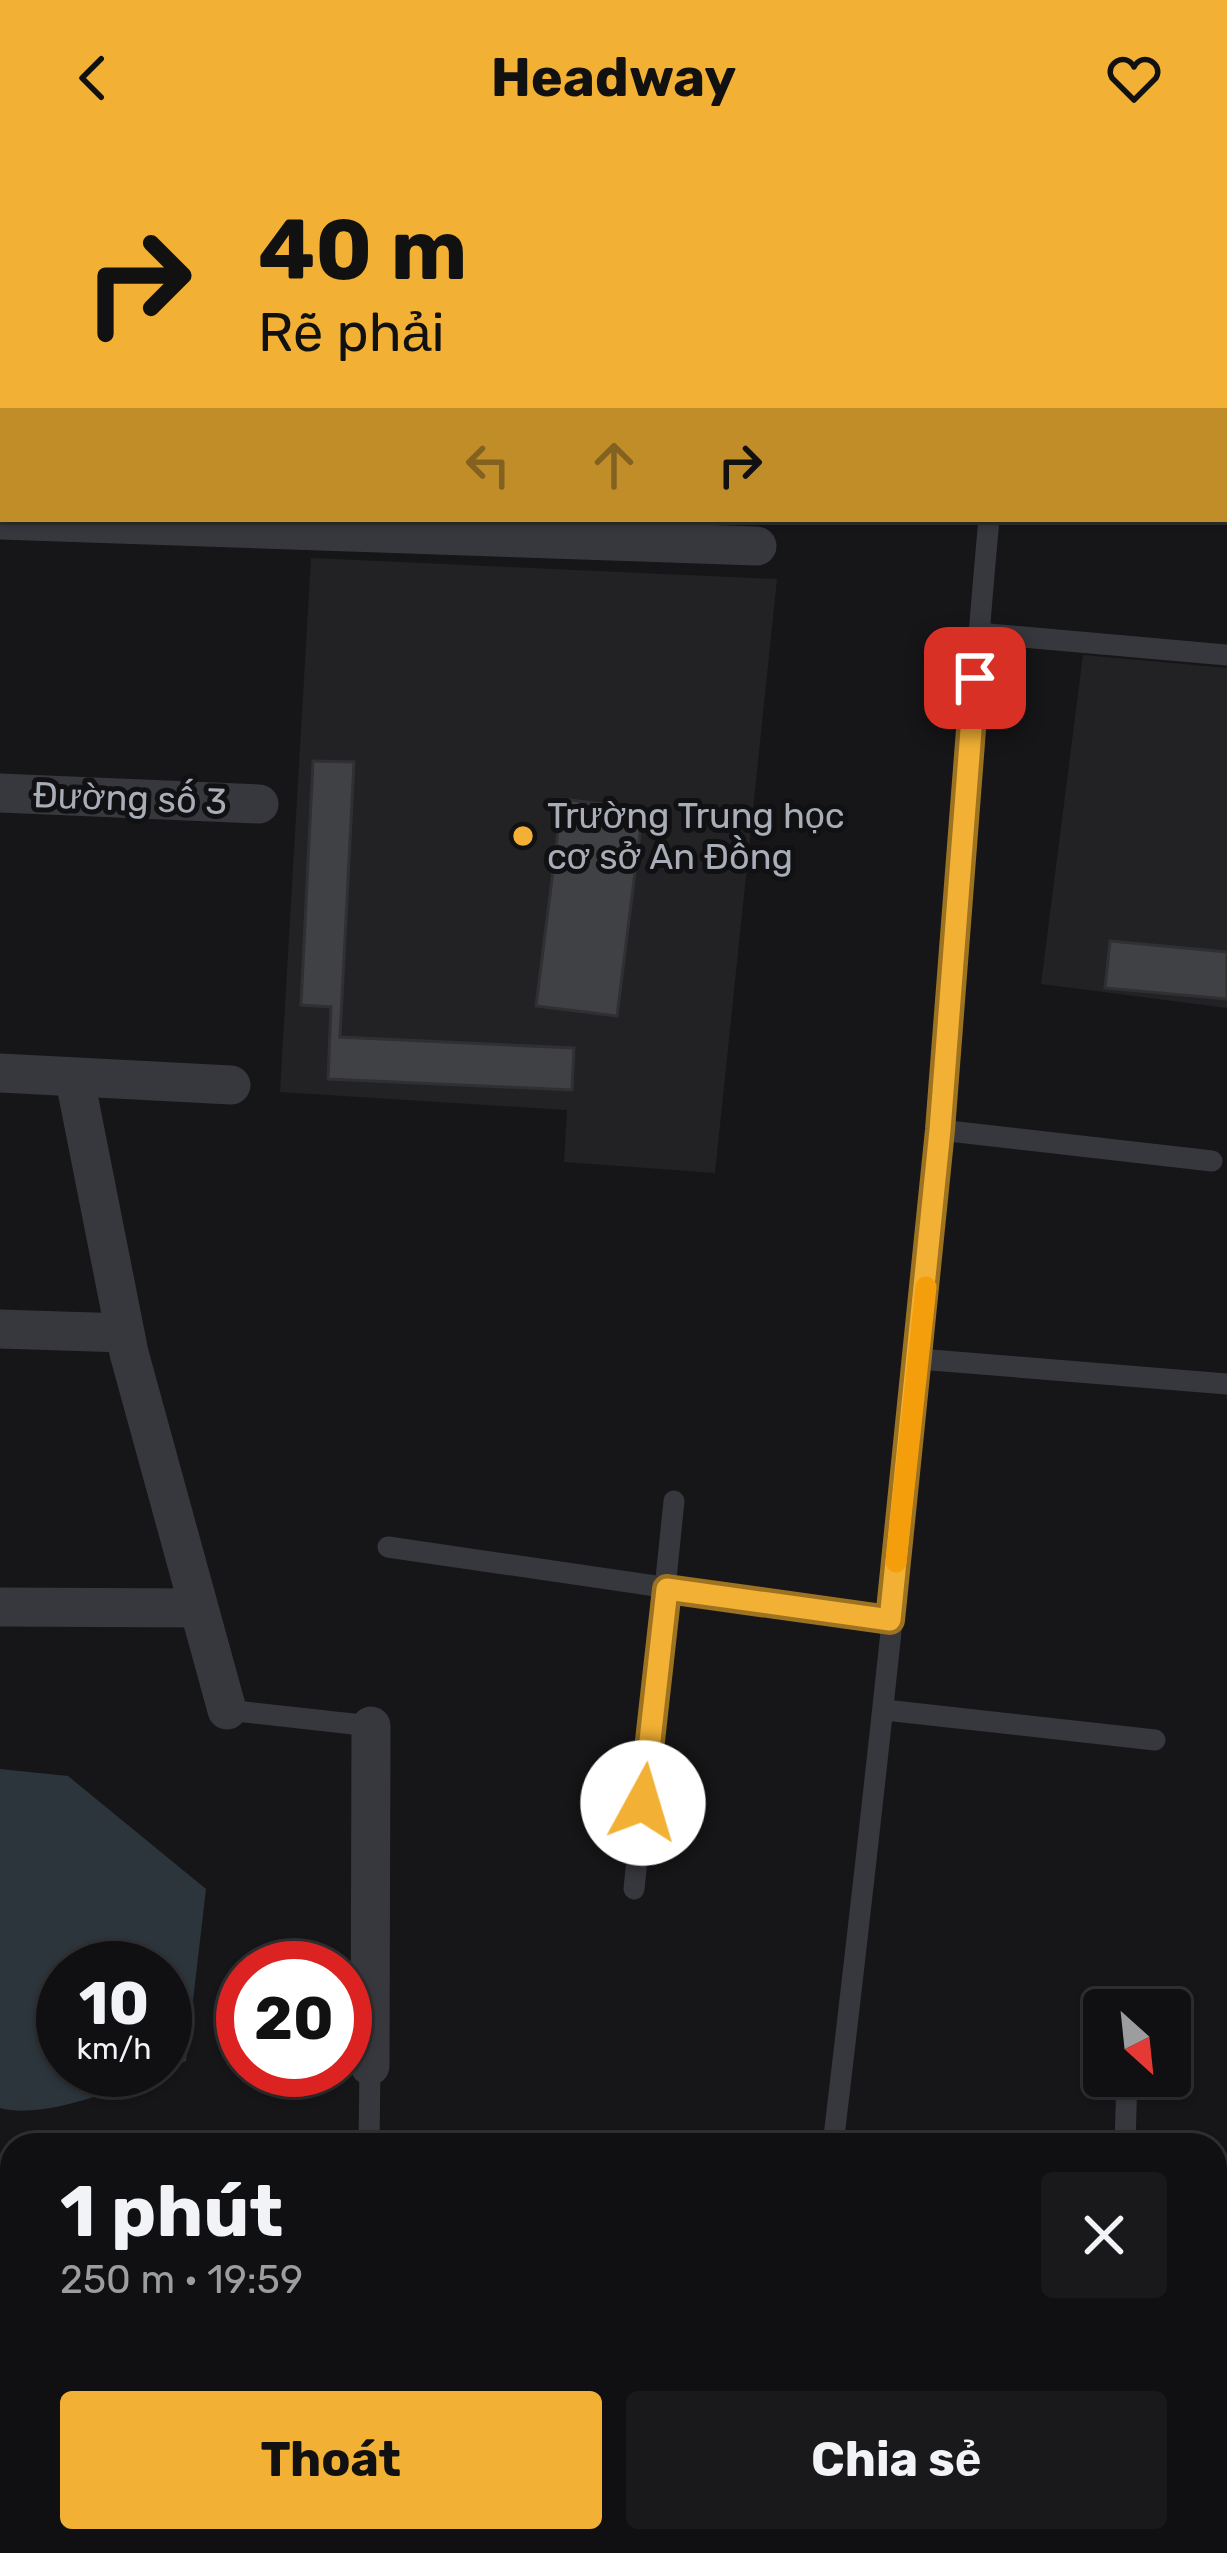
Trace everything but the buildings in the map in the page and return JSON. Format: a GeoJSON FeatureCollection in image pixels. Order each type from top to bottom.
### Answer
{"type":"FeatureCollection","features":[{"type":"Feature","properties":{"kind":"street"},"geometry":{"type":"LineString","coordinates":[[130,522],[521,528],[757,546]]}},
{"type":"Feature","properties":{"kind":"street","name":"Đường số 3"},"geometry":{"type":"LineString","coordinates":[[0,793],[260,804]]}},
{"type":"Feature","properties":{"kind":"street"},"geometry":{"type":"LineString","coordinates":[[0,1073],[230,1085]]}},
{"type":"Feature","properties":{"kind":"street"},"geometry":{"type":"LineString","coordinates":[[75,1080],[125,1333],[227,1710]]}},
{"type":"Feature","properties":{"kind":"street"},"geometry":{"type":"LineString","coordinates":[[0,1329],[125,1333]]}},
{"type":"Feature","properties":{"kind":"street"},"geometry":{"type":"LineString","coordinates":[[0,1606],[197,1608]]}},
{"type":"Feature","properties":{"kind":"street"},"geometry":{"type":"LineString","coordinates":[[370,1941],[371,1726]]}},
{"type":"Feature","properties":{"kind":"lane"},"geometry":{"type":"LineString","coordinates":[[834,2133],[885,1710],[890,1620],[919,1359],[989,522]]}},
{"type":"Feature","properties":{"kind":"lane"},"geometry":{"type":"LineString","coordinates":[[978,633],[1227,655]]}},
{"type":"Feature","properties":{"kind":"lane"},"geometry":{"type":"LineString","coordinates":[[940,1130],[1212,1161]]}},
{"type":"Feature","properties":{"kind":"lane"},"geometry":{"type":"LineString","coordinates":[[919,1359],[1227,1384]]}},
{"type":"Feature","properties":{"kind":"lane"},"geometry":{"type":"LineString","coordinates":[[634,1889],[674,1502]]}},
{"type":"Feature","properties":{"kind":"lane"},"geometry":{"type":"LineString","coordinates":[[388,1547],[890,1620]]}},
{"type":"Feature","properties":{"kind":"lane"},"geometry":{"type":"LineString","coordinates":[[227,1710],[371,1726]]}},
{"type":"Feature","properties":{"kind":"lane"},"geometry":{"type":"LineString","coordinates":[[885,1710],[1155,1740]]}},
{"type":"Feature","properties":{"kind":"lane"},"geometry":{"type":"LineString","coordinates":[[369,2133],[370,2097]]}},
{"type":"Feature","properties":{"kind":"lane"},"geometry":{"type":"LineString","coordinates":[[1125,2133],[1126,2097]]}},
{"type":"Feature","properties":{"kind":"shaded area","name":"Trường Trung học cơ sở An Đồng"},"geometry":{"type":"Polygon","coordinates":[[[311,558],[777,579],[715,1173],[564,1162],[567,1110],[280,1092],[311,558]]]}},
{"type":"Feature","properties":{"kind":"shaded area"},"geometry":{"type":"Polygon","coordinates":[[[1083,655],[1227,668],[1227,1008],[1041,984],[1083,655]]]}},
{"type":"Feature","properties":{"kind":"shaded area"},"geometry":{"type":"Polygon","coordinates":[[[0,1769],[68,1776],[206,1889],[192,2009],[192,1941],[36,1941],[36,2097],[92,2097],[39,2110],[0,2108],[0,1769]]]}},
{"type":"Feature","properties":{"kind":"slow traffic"},"geometry":{"type":"LineString","coordinates":[[896,1562],[926,1287]]}},
{"type":"Feature","properties":{"kind":"place","name":"Trường Trung học cơ sở An Đồng"},"geometry":{"type":"Point","coordinates":[523,836]}},
{"type":"Feature","properties":{"kind":"route"},"geometry":{"type":"LineString","coordinates":[[643,1803],[667,1589],[890,1620],[940,1130],[975,678]]}}]}
